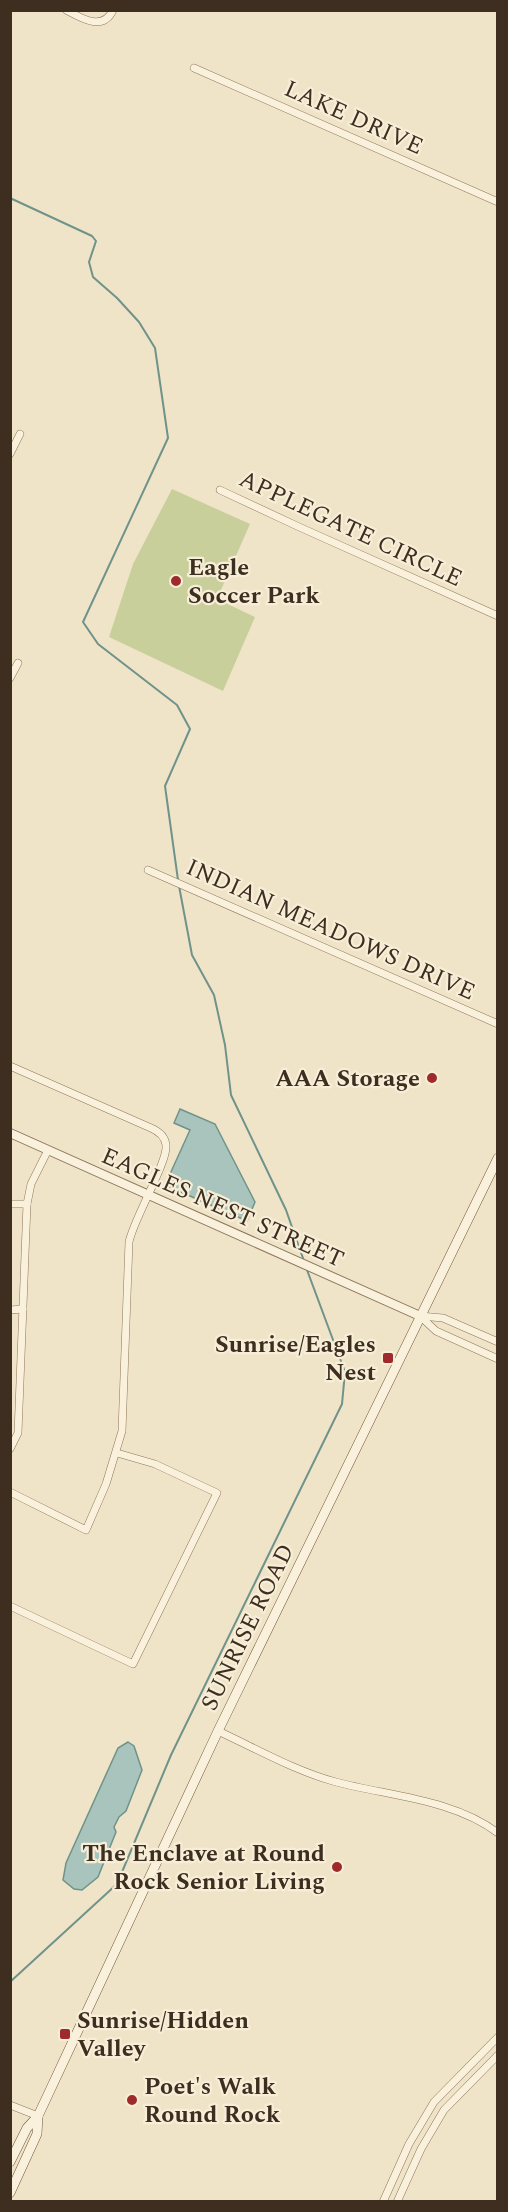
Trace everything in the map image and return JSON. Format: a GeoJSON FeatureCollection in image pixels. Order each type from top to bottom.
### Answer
{"type":"FeatureCollection","features":[{"type":"Feature","properties":{"kind":"main road","name":"SUNRISE ROAD"},"geometry":{"type":"LineString","coordinates":[[10,2162],[27,2128],[38,2116],[218,1731],[498,1158]]}},
{"type":"Feature","properties":{"kind":"main road","name":"SUNRISE ROAD"},"geometry":{"type":"LineString","coordinates":[[10,2193],[37,2134],[38,2116]]}},
{"type":"Feature","properties":{"kind":"street"},"geometry":{"type":"LineString","coordinates":[[66,10],[89,21],[101,22],[110,17],[112,10]]}},
{"type":"Feature","properties":{"kind":"street","name":"LAKE DRIVE"},"geometry":{"type":"LineString","coordinates":[[194,68],[498,202]]}},
{"type":"Feature","properties":{"kind":"street"},"geometry":{"type":"LineString","coordinates":[[10,454],[12,445],[20,434]]}},
{"type":"Feature","properties":{"kind":"street","name":"APPLEGATE CIRCLE"},"geometry":{"type":"LineString","coordinates":[[220,490],[498,616]]}},
{"type":"Feature","properties":{"kind":"street"},"geometry":{"type":"LineString","coordinates":[[10,678],[18,663]]}},
{"type":"Feature","properties":{"kind":"street","name":"INDIAN MEADOWS DRIVE"},"geometry":{"type":"LineString","coordinates":[[148,870],[498,1024]]}},
{"type":"Feature","properties":{"kind":"street"},"geometry":{"type":"LineString","coordinates":[[10,1066],[151,1128],[161,1134],[166,1144],[165,1157],[132,1227],[127,1257],[122,1431],[106,1484],[86,1530],[10,1492]]}},
{"type":"Feature","properties":{"kind":"street","name":"EAGLES NEST STREET"},"geometry":{"type":"LineString","coordinates":[[10,1133],[420,1316],[443,1318],[498,1342]]}},
{"type":"Feature","properties":{"kind":"street"},"geometry":{"type":"LineString","coordinates":[[10,1449],[18,1433],[15,1414],[23,1309],[27,1204],[31,1184],[48,1150]]}},
{"type":"Feature","properties":{"kind":"street"},"geometry":{"type":"LineString","coordinates":[[10,1204],[27,1204]]}},
{"type":"Feature","properties":{"kind":"street"},"geometry":{"type":"LineString","coordinates":[[10,1310],[23,1309]]}},
{"type":"Feature","properties":{"kind":"street","name":"EAGLES NEST STREET"},"geometry":{"type":"LineString","coordinates":[[420,1316],[436,1331],[498,1359]]}},
{"type":"Feature","properties":{"kind":"street"},"geometry":{"type":"LineString","coordinates":[[10,1606],[133,1664],[217,1493],[155,1464],[117,1453]]}},
{"type":"Feature","properties":{"kind":"street"},"geometry":{"type":"LineString","coordinates":[[218,1731],[319,1776],[453,1810],[498,1833]]}},
{"type":"Feature","properties":{"kind":"street"},"geometry":{"type":"LineString","coordinates":[[383,2202],[409,2144],[434,2102],[498,2037]]}},
{"type":"Feature","properties":{"kind":"street"},"geometry":{"type":"LineString","coordinates":[[397,2202],[421,2149],[444,2110],[498,2055]]}},
{"type":"Feature","properties":{"kind":"street"},"geometry":{"type":"LineString","coordinates":[[10,2105],[38,2116]]}},
{"type":"Feature","properties":{"kind":"green space","name":"Eagle Soccer Park"},"geometry":{"type":"Polygon","coordinates":[[[172,489],[250,524],[217,599],[255,617],[223,691],[109,637],[133,564],[172,489]]]}},
{"type":"Feature","properties":{"kind":"water"},"geometry":{"type":"Polygon","coordinates":[[[180,1109],[215,1124],[255,1202],[247,1221],[165,1185],[190,1130],[174,1123],[180,1109]]]}},
{"type":"Feature","properties":{"kind":"water"},"geometry":{"type":"Polygon","coordinates":[[[128,1742],[134,1746],[142,1770],[126,1811],[119,1817],[114,1827],[116,1832],[98,1877],[82,1890],[74,1889],[63,1880],[66,1863],[118,1748],[128,1742]]]}},
{"type":"Feature","properties":{"kind":"waterway"},"geometry":{"type":"LineString","coordinates":[[10,198],[92,236],[96,241],[89,262],[93,277],[139,322],[155,348],[168,438],[83,622],[98,644],[177,705],[190,729],[165,786],[178,880]]}},
{"type":"Feature","properties":{"kind":"waterway"},"geometry":{"type":"LineString","coordinates":[[179,886],[192,955],[214,995],[225,1045],[231,1095],[286,1210],[304,1261]]}},
{"type":"Feature","properties":{"kind":"waterway"},"geometry":{"type":"LineString","coordinates":[[10,1982],[117,1884],[171,1755],[342,1404],[345,1372],[307,1270]]}},
{"type":"Feature","properties":{"kind":"place","name":"Eagle Soccer Park"},"geometry":{"type":"Point","coordinates":[176,581]}},
{"type":"Feature","properties":{"kind":"place","name":"AAA Storage"},"geometry":{"type":"Point","coordinates":[432,1078]}},
{"type":"Feature","properties":{"kind":"place","name":"Sunrise/Eagles Nest"},"geometry":{"type":"Point","coordinates":[388,1358]}},
{"type":"Feature","properties":{"kind":"place","name":"The Enclave at Round Rock Senior Living"},"geometry":{"type":"Point","coordinates":[337,1867]}},
{"type":"Feature","properties":{"kind":"place","name":"Sunrise/Hidden Valley"},"geometry":{"type":"Point","coordinates":[65,2034]}},
{"type":"Feature","properties":{"kind":"place","name":"Poet's Walk Round Rock"},"geometry":{"type":"Point","coordinates":[132,2100]}}]}
